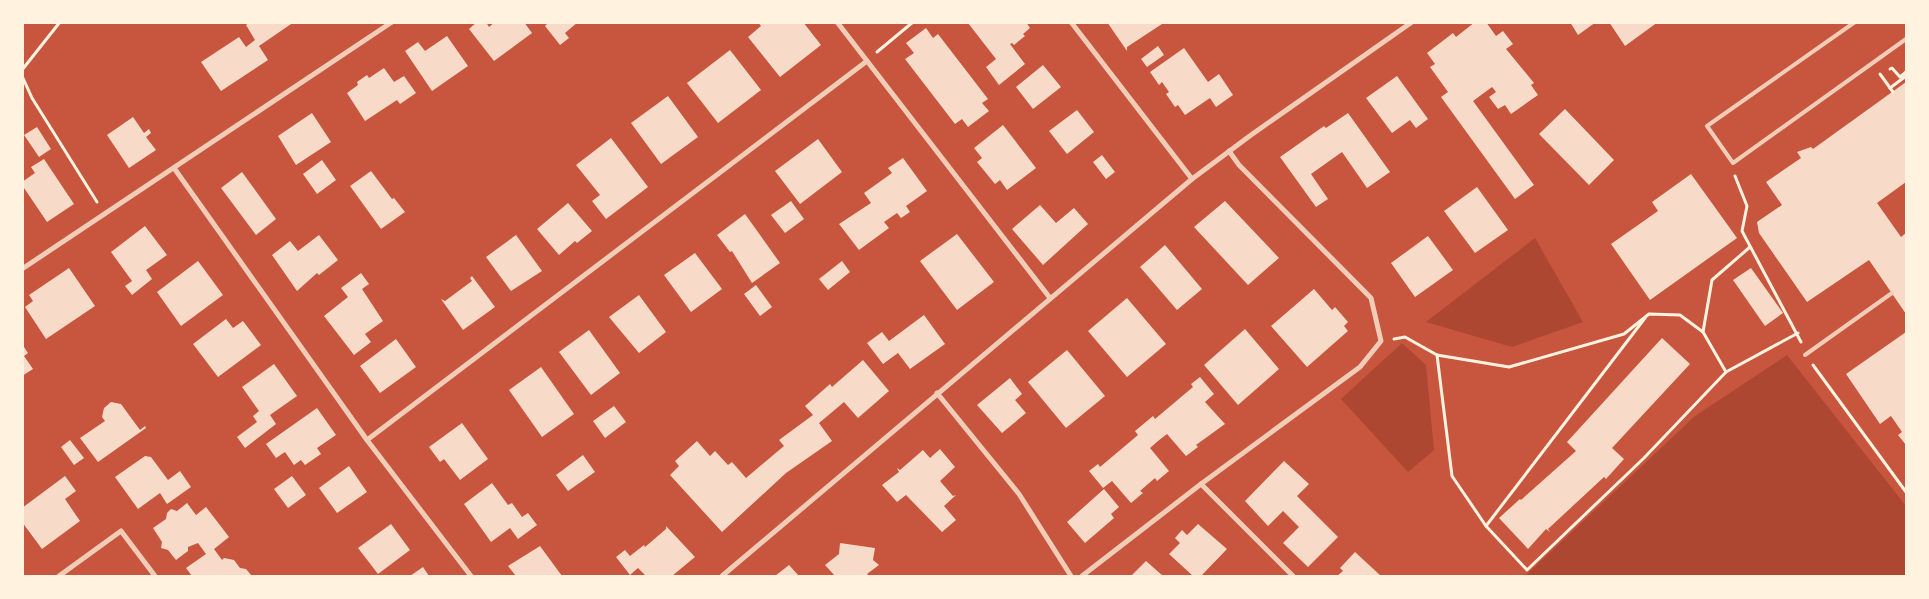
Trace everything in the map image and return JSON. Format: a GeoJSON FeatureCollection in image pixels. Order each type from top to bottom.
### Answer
{"type":"FeatureCollection","features":[{"type":"Feature","properties":{"kind":"street"},"geometry":{"type":"LineString","coordinates":[[22,269],[392,22]]}},
{"type":"Feature","properties":{"kind":"street"},"geometry":{"type":"LineString","coordinates":[[837,22],[1050,298]]}},
{"type":"Feature","properties":{"kind":"street"},"geometry":{"type":"LineString","coordinates":[[1071,22],[1192,179]]}},
{"type":"Feature","properties":{"kind":"street"},"geometry":{"type":"LineString","coordinates":[[722,576],[1192,179],[1412,22]]}},
{"type":"Feature","properties":{"kind":"street"},"geometry":{"type":"LineString","coordinates":[[367,440],[867,61]]}},
{"type":"Feature","properties":{"kind":"street"},"geometry":{"type":"LineString","coordinates":[[1082,576],[1201,484],[1360,367],[1382,341],[1371,298],[1240,165],[1229,151]]}},
{"type":"Feature","properties":{"kind":"street"},"geometry":{"type":"LineString","coordinates":[[174,168],[367,440],[470,576]]}},
{"type":"Feature","properties":{"kind":"street"},"geometry":{"type":"LineString","coordinates":[[937,393],[1018,494],[1071,576]]}},
{"type":"Feature","properties":{"kind":"street"},"geometry":{"type":"LineString","coordinates":[[1201,484],[1293,576]]}},
{"type":"Feature","properties":{"kind":"street"},"geometry":{"type":"LineString","coordinates":[[59,576],[121,531],[156,576]]}},
{"type":"Feature","properties":{"kind":"lane"},"geometry":{"type":"LineString","coordinates":[[1856,22],[1707,126],[1733,163],[1906,39]]}},
{"type":"Feature","properties":{"kind":"lane"},"geometry":{"type":"LineString","coordinates":[[1806,355],[1892,293]]}},
{"type":"Feature","properties":{"kind":"path"},"geometry":{"type":"LineString","coordinates":[[22,70],[60,22]]}},
{"type":"Feature","properties":{"kind":"path"},"geometry":{"type":"LineString","coordinates":[[867,61],[913,22]]}},
{"type":"Feature","properties":{"kind":"path"},"geometry":{"type":"LineString","coordinates":[[1882,75],[1892,68],[1900,77],[1906,74]]}},
{"type":"Feature","properties":{"kind":"path"},"geometry":{"type":"LineString","coordinates":[[1890,88],[1906,74]]}},
{"type":"Feature","properties":{"kind":"path"},"geometry":{"type":"LineString","coordinates":[[22,76],[32,98],[105,214]]}},
{"type":"Feature","properties":{"kind":"path"},"geometry":{"type":"LineString","coordinates":[[1885,80],[1893,92]]}},
{"type":"Feature","properties":{"kind":"path"},"geometry":{"type":"LineString","coordinates":[[1733,163],[1736,181],[1747,206],[1742,231],[1798,333],[1806,355],[1906,492]]}},
{"type":"Feature","properties":{"kind":"path"},"geometry":{"type":"LineString","coordinates":[[1703,332],[1712,280],[1750,247]]}},
{"type":"Feature","properties":{"kind":"path"},"geometry":{"type":"LineString","coordinates":[[1486,526],[1649,314]]}},
{"type":"Feature","properties":{"kind":"path"},"geometry":{"type":"LineString","coordinates":[[1405,337],[1437,355],[1509,367],[1624,334],[1649,314],[1680,314],[1703,332],[1726,372]]}},
{"type":"Feature","properties":{"kind":"path"},"geometry":{"type":"LineString","coordinates":[[1437,355],[1452,476],[1486,526],[1526,570],[1644,458],[1726,372],[1798,333]]}},
{"type":"Feature","properties":{"kind":"shaded area"},"geometry":{"type":"Polygon","coordinates":[[[1535,238],[1583,322],[1512,347],[1426,322],[1535,238]]]}},
{"type":"Feature","properties":{"kind":"shaded area"},"geometry":{"type":"Polygon","coordinates":[[[1402,343],[1426,365],[1434,450],[1408,472],[1341,399],[1402,343]]]}},
{"type":"Feature","properties":{"kind":"shaded area"},"geometry":{"type":"Polygon","coordinates":[[[1787,355],[1906,506],[1906,576],[1525,576],[1695,416],[1787,355]]]}},
{"type":"Feature","properties":{"kind":"building"},"geometry":{"type":"Polygon","coordinates":[[[250,22],[294,22],[259,46],[268,60],[221,91],[201,62],[239,37],[246,47],[255,40],[246,25],[250,22]]]}},
{"type":"Feature","properties":{"kind":"building"},"geometry":{"type":"Polygon","coordinates":[[[477,22],[486,22],[489,27],[495,22],[524,22],[532,33],[494,61],[469,29],[477,22]]]}},
{"type":"Feature","properties":{"kind":"building"},"geometry":{"type":"Polygon","coordinates":[[[549,22],[578,22],[565,33],[569,38],[560,45],[545,26],[549,22]]]}},
{"type":"Feature","properties":{"kind":"building"},"geometry":{"type":"Polygon","coordinates":[[[758,22],[803,22],[821,45],[780,77],[748,37],[761,26],[758,22]]]}},
{"type":"Feature","properties":{"kind":"building"},"geometry":{"type":"Polygon","coordinates":[[[1026,22],[1030,28],[1023,34],[1025,36],[1014,45],[1010,44],[1025,64],[999,85],[986,67],[996,59],[968,23],[1026,22]]]}},
{"type":"Feature","properties":{"kind":"building"},"geometry":{"type":"Polygon","coordinates":[[[1107,22],[1165,22],[1127,47],[1127,51],[1107,22]]]}},
{"type":"Feature","properties":{"kind":"building"},"geometry":{"type":"Polygon","coordinates":[[[1475,22],[1486,22],[1496,36],[1503,31],[1513,44],[1506,49],[1534,83],[1531,85],[1538,95],[1511,114],[1505,105],[1498,109],[1489,97],[1496,92],[1492,87],[1473,101],[1534,185],[1515,199],[1441,97],[1448,92],[1430,67],[1435,64],[1427,53],[1453,33],[1456,37],[1475,22]]]}},
{"type":"Feature","properties":{"kind":"building"},"geometry":{"type":"Polygon","coordinates":[[[1570,22],[1596,22],[1578,35],[1570,22]]]}},
{"type":"Feature","properties":{"kind":"building"},"geometry":{"type":"Polygon","coordinates":[[[1609,22],[1658,22],[1625,46],[1609,22]]]}},
{"type":"Feature","properties":{"kind":"building"},"geometry":{"type":"Polygon","coordinates":[[[926,28],[933,38],[938,34],[988,99],[982,103],[989,111],[968,127],[962,119],[955,124],[905,59],[914,53],[906,43],[926,28]]]}},
{"type":"Feature","properties":{"kind":"building"},"geometry":{"type":"Polygon","coordinates":[[[447,36],[468,66],[432,91],[405,51],[418,42],[425,51],[447,36]]]}},
{"type":"Feature","properties":{"kind":"building"},"geometry":{"type":"Polygon","coordinates":[[[1158,46],[1164,55],[1147,67],[1141,59],[1158,46]]]}},
{"type":"Feature","properties":{"kind":"building"},"geometry":{"type":"Polygon","coordinates":[[[1184,48],[1208,82],[1219,74],[1233,95],[1216,107],[1210,98],[1185,115],[1178,105],[1175,107],[1166,94],[1169,92],[1162,82],[1159,85],[1150,72],[1184,48]]]}},
{"type":"Feature","properties":{"kind":"building"},"geometry":{"type":"Polygon","coordinates":[[[730,50],[761,90],[718,123],[687,83],[730,50]]]}},
{"type":"Feature","properties":{"kind":"building"},"geometry":{"type":"Polygon","coordinates":[[[1043,65],[1061,87],[1033,109],[1016,87],[1043,65]]]}},
{"type":"Feature","properties":{"kind":"building"},"geometry":{"type":"Polygon","coordinates":[[[384,68],[394,82],[404,76],[416,93],[400,104],[397,100],[365,121],[347,93],[367,75],[369,78],[384,68]]]}},
{"type":"Feature","properties":{"kind":"building"},"geometry":{"type":"Polygon","coordinates":[[[1397,76],[1428,119],[1416,128],[1410,120],[1392,133],[1366,98],[1397,76]]]}},
{"type":"Feature","properties":{"kind":"building"},"geometry":{"type":"Polygon","coordinates":[[[1906,82],[1906,182],[1877,203],[1901,237],[1906,233],[1906,314],[1869,260],[1807,302],[1759,233],[1757,222],[1782,205],[1766,182],[1801,158],[1797,152],[1811,147],[1813,149],[1906,82]]]}},
{"type":"Feature","properties":{"kind":"building"},"geometry":{"type":"Polygon","coordinates":[[[668,96],[698,137],[661,164],[631,123],[668,96]]]}},
{"type":"Feature","properties":{"kind":"building"},"geometry":{"type":"Polygon","coordinates":[[[1565,109],[1614,160],[1589,185],[1539,134],[1565,109]]]}},
{"type":"Feature","properties":{"kind":"building"},"geometry":{"type":"Polygon","coordinates":[[[1077,110],[1094,132],[1067,154],[1049,131],[1077,110]]]}},
{"type":"Feature","properties":{"kind":"building"},"geometry":{"type":"Polygon","coordinates":[[[312,113],[331,142],[296,165],[278,136],[312,113]]]}},
{"type":"Feature","properties":{"kind":"building"},"geometry":{"type":"Polygon","coordinates":[[[1348,113],[1390,172],[1367,188],[1342,152],[1311,174],[1328,199],[1316,207],[1280,157],[1324,126],[1326,128],[1348,113]]]}},
{"type":"Feature","properties":{"kind":"building"},"geometry":{"type":"Polygon","coordinates":[[[133,117],[144,133],[149,129],[151,133],[146,137],[156,150],[129,168],[107,135],[133,117]]]}},
{"type":"Feature","properties":{"kind":"building"},"geometry":{"type":"Polygon","coordinates":[[[1003,125],[1036,168],[1007,190],[1000,180],[995,184],[977,162],[982,158],[974,148],[1003,125]]]}},
{"type":"Feature","properties":{"kind":"building"},"geometry":{"type":"Polygon","coordinates":[[[37,127],[51,149],[39,157],[24,135],[37,127]]]}},
{"type":"Feature","properties":{"kind":"building"},"geometry":{"type":"Polygon","coordinates":[[[611,138],[648,187],[606,219],[592,201],[600,195],[576,165],[611,138]]]}},
{"type":"Feature","properties":{"kind":"building"},"geometry":{"type":"Polygon","coordinates":[[[818,139],[842,172],[800,204],[775,171],[818,139]]]}},
{"type":"Feature","properties":{"kind":"building"},"geometry":{"type":"Polygon","coordinates":[[[1102,155],[1115,172],[1106,179],[1093,162],[1102,155]]]}},
{"type":"Feature","properties":{"kind":"building"},"geometry":{"type":"Polygon","coordinates":[[[903,158],[927,191],[906,206],[910,212],[901,218],[897,213],[884,222],[889,228],[859,250],[839,224],[871,203],[864,193],[892,173],[888,168],[903,158]]]}},
{"type":"Feature","properties":{"kind":"building"},"geometry":{"type":"Polygon","coordinates":[[[44,159],[74,204],[47,222],[22,185],[22,182],[35,173],[31,167],[44,159]]]}},
{"type":"Feature","properties":{"kind":"building"},"geometry":{"type":"Polygon","coordinates":[[[322,160],[336,180],[317,194],[303,174],[322,160]]]}},
{"type":"Feature","properties":{"kind":"building"},"geometry":{"type":"Polygon","coordinates":[[[371,171],[392,199],[394,198],[405,212],[381,229],[350,186],[371,171]]]}},
{"type":"Feature","properties":{"kind":"building"},"geometry":{"type":"Polygon","coordinates":[[[242,172],[276,219],[256,235],[221,188],[242,172]]]}},
{"type":"Feature","properties":{"kind":"building"},"geometry":{"type":"Polygon","coordinates":[[[1691,174],[1737,238],[1650,300],[1611,244],[1658,211],[1652,202],[1691,174]]]}},
{"type":"Feature","properties":{"kind":"building"},"geometry":{"type":"Polygon","coordinates":[[[1477,187],[1508,230],[1475,253],[1444,211],[1477,187]]]}},
{"type":"Feature","properties":{"kind":"building"},"geometry":{"type":"Polygon","coordinates":[[[791,201],[804,219],[785,233],[771,215],[791,201]]]}},
{"type":"Feature","properties":{"kind":"building"},"geometry":{"type":"Polygon","coordinates":[[[1225,201],[1279,258],[1248,285],[1194,227],[1225,201]]]}},
{"type":"Feature","properties":{"kind":"building"},"geometry":{"type":"Polygon","coordinates":[[[568,203],[592,231],[577,243],[575,241],[559,255],[537,229],[568,203]]]}},
{"type":"Feature","properties":{"kind":"building"},"geometry":{"type":"Polygon","coordinates":[[[1040,205],[1056,223],[1074,208],[1088,224],[1043,265],[1012,229],[1040,205]]]}},
{"type":"Feature","properties":{"kind":"building"},"geometry":{"type":"Polygon","coordinates":[[[745,214],[780,263],[752,283],[732,251],[730,252],[717,235],[745,214]]]}},
{"type":"Feature","properties":{"kind":"building"},"geometry":{"type":"Polygon","coordinates":[[[145,226],[167,255],[146,270],[152,279],[132,295],[125,286],[132,281],[111,252],[145,226]]]}},
{"type":"Feature","properties":{"kind":"building"},"geometry":{"type":"Polygon","coordinates":[[[957,234],[994,282],[957,310],[920,261],[957,234]]]}},
{"type":"Feature","properties":{"kind":"building"},"geometry":{"type":"Polygon","coordinates":[[[319,235],[338,260],[319,275],[317,273],[297,291],[272,255],[290,241],[298,251],[319,235]]]}},
{"type":"Feature","properties":{"kind":"building"},"geometry":{"type":"Polygon","coordinates":[[[516,235],[542,271],[511,291],[486,257],[516,235]]]}},
{"type":"Feature","properties":{"kind":"building"},"geometry":{"type":"Polygon","coordinates":[[[1428,236],[1453,270],[1415,297],[1391,263],[1428,236]]]}},
{"type":"Feature","properties":{"kind":"building"},"geometry":{"type":"Polygon","coordinates":[[[1165,245],[1202,289],[1177,310],[1140,267],[1165,245]]]}},
{"type":"Feature","properties":{"kind":"building"},"geometry":{"type":"Polygon","coordinates":[[[695,253],[722,289],[691,312],[664,275],[695,253]]]}},
{"type":"Feature","properties":{"kind":"building"},"geometry":{"type":"Polygon","coordinates":[[[198,261],[223,295],[181,326],[157,292],[198,261]]]}},
{"type":"Feature","properties":{"kind":"building"},"geometry":{"type":"Polygon","coordinates":[[[842,261],[850,272],[828,290],[819,279],[842,261]]]}},
{"type":"Feature","properties":{"kind":"building"},"geometry":{"type":"Polygon","coordinates":[[[69,268],[95,306],[46,339],[25,307],[33,301],[29,295],[69,268]]]}},
{"type":"Feature","properties":{"kind":"building"},"geometry":{"type":"Polygon","coordinates":[[[1751,268],[1783,313],[1765,326],[1733,280],[1751,268]]]}},
{"type":"Feature","properties":{"kind":"building"},"geometry":{"type":"Polygon","coordinates":[[[361,273],[369,284],[362,289],[383,321],[365,334],[371,342],[354,355],[324,316],[348,297],[341,288],[361,273]]]}},
{"type":"Feature","properties":{"kind":"building"},"geometry":{"type":"Polygon","coordinates":[[[472,276],[495,307],[463,330],[441,299],[445,301],[472,281],[470,278],[472,276]]]}},
{"type":"Feature","properties":{"kind":"building"},"geometry":{"type":"Polygon","coordinates":[[[756,285],[772,307],[760,316],[744,294],[756,285]]]}},
{"type":"Feature","properties":{"kind":"building"},"geometry":{"type":"Polygon","coordinates":[[[1314,289],[1332,310],[1335,307],[1348,322],[1344,326],[1348,331],[1307,367],[1271,326],[1314,289]]]}},
{"type":"Feature","properties":{"kind":"building"},"geometry":{"type":"Polygon","coordinates":[[[639,295],[666,332],[639,353],[609,317],[639,295]]]}},
{"type":"Feature","properties":{"kind":"building"},"geometry":{"type":"Polygon","coordinates":[[[1127,298],[1166,344],[1127,377],[1088,331],[1127,298]]]}},
{"type":"Feature","properties":{"kind":"building"},"geometry":{"type":"Polygon","coordinates":[[[924,315],[945,344],[910,369],[898,353],[883,364],[867,343],[882,332],[889,341],[924,315]]]}},
{"type":"Feature","properties":{"kind":"building"},"geometry":{"type":"Polygon","coordinates":[[[226,319],[233,328],[243,321],[261,345],[218,377],[193,344],[226,319]]]}},
{"type":"Feature","properties":{"kind":"building"},"geometry":{"type":"Polygon","coordinates":[[[1245,329],[1279,369],[1238,405],[1204,365],[1245,329]]]}},
{"type":"Feature","properties":{"kind":"building"},"geometry":{"type":"Polygon","coordinates":[[[589,330],[620,373],[591,395],[559,352],[589,330]]]}},
{"type":"Feature","properties":{"kind":"building"},"geometry":{"type":"Polygon","coordinates":[[[1906,332],[1906,445],[1898,435],[1902,432],[1891,416],[1880,424],[1846,374],[1906,332]]]}},
{"type":"Feature","properties":{"kind":"building"},"geometry":{"type":"Polygon","coordinates":[[[1662,338],[1690,364],[1612,448],[1624,459],[1606,479],[1604,477],[1548,529],[1550,532],[1546,529],[1528,549],[1499,518],[1576,451],[1567,442],[1662,338]]]}},
{"type":"Feature","properties":{"kind":"building"},"geometry":{"type":"Polygon","coordinates":[[[396,339],[416,367],[380,393],[360,366],[396,339]]]}},
{"type":"Feature","properties":{"kind":"building"},"geometry":{"type":"Polygon","coordinates":[[[22,344],[28,353],[24,356],[33,369],[22,376],[22,344]]]}},
{"type":"Feature","properties":{"kind":"building"},"geometry":{"type":"Polygon","coordinates":[[[1067,350],[1105,396],[1066,428],[1028,382],[1067,350]]]}},
{"type":"Feature","properties":{"kind":"building"},"geometry":{"type":"Polygon","coordinates":[[[863,360],[889,391],[858,418],[844,402],[819,423],[832,441],[786,473],[722,532],[670,475],[679,466],[675,461],[697,441],[710,456],[715,451],[728,465],[732,462],[746,478],[784,446],[779,440],[813,415],[805,406],[830,384],[832,387],[863,360]]]}},
{"type":"Feature","properties":{"kind":"building"},"geometry":{"type":"Polygon","coordinates":[[[274,364],[297,396],[270,415],[276,424],[245,448],[237,437],[257,422],[253,416],[259,411],[242,387],[274,364]]]}},
{"type":"Feature","properties":{"kind":"building"},"geometry":{"type":"Polygon","coordinates":[[[541,367],[574,414],[542,437],[509,390],[541,367]]]}},
{"type":"Feature","properties":{"kind":"building"},"geometry":{"type":"Polygon","coordinates":[[[1200,377],[1214,394],[1205,402],[1225,424],[1196,445],[1198,447],[1186,456],[1167,434],[1158,441],[1150,448],[1169,471],[1157,481],[1155,478],[1140,491],[1143,493],[1131,503],[1112,481],[1103,488],[1089,471],[1098,464],[1100,467],[1138,435],[1135,431],[1153,416],[1155,419],[1193,387],[1191,384],[1200,377]]]}},
{"type":"Feature","properties":{"kind":"building"},"geometry":{"type":"Polygon","coordinates":[[[1010,378],[1022,394],[1015,400],[1026,413],[1002,433],[977,405],[1010,378]]]}},
{"type":"Feature","properties":{"kind":"building"},"geometry":{"type":"Polygon","coordinates":[[[111,402],[121,404],[140,430],[145,426],[146,428],[98,462],[80,438],[105,421],[102,417],[104,408],[111,402]]]}},
{"type":"Feature","properties":{"kind":"building"},"geometry":{"type":"Polygon","coordinates":[[[614,406],[626,422],[605,438],[593,421],[614,406]]]}},
{"type":"Feature","properties":{"kind":"building"},"geometry":{"type":"Polygon","coordinates":[[[317,408],[336,435],[317,448],[321,454],[305,465],[301,460],[294,465],[285,452],[276,458],[266,444],[317,408]]]}},
{"type":"Feature","properties":{"kind":"building"},"geometry":{"type":"Polygon","coordinates":[[[462,423],[488,459],[460,480],[444,459],[440,462],[429,447],[462,423]]]}},
{"type":"Feature","properties":{"kind":"building"},"geometry":{"type":"Polygon","coordinates":[[[70,440],[84,458],[74,465],[61,447],[70,440]]]}},
{"type":"Feature","properties":{"kind":"building"},"geometry":{"type":"Polygon","coordinates":[[[940,449],[955,467],[940,481],[953,496],[956,495],[944,506],[956,520],[942,532],[906,495],[897,502],[882,485],[899,472],[897,468],[900,470],[923,450],[930,458],[940,449]]]}},
{"type":"Feature","properties":{"kind":"building"},"geometry":{"type":"Polygon","coordinates":[[[583,455],[595,472],[568,491],[556,475],[583,455]]]}},
{"type":"Feature","properties":{"kind":"building"},"geometry":{"type":"Polygon","coordinates":[[[145,456],[151,457],[168,480],[180,471],[191,487],[167,504],[160,493],[138,509],[115,477],[145,456]]]}},
{"type":"Feature","properties":{"kind":"building"},"geometry":{"type":"Polygon","coordinates":[[[1284,461],[1309,484],[1297,496],[1338,537],[1308,567],[1283,543],[1299,527],[1283,511],[1268,526],[1245,501],[1284,461]]]}},
{"type":"Feature","properties":{"kind":"building"},"geometry":{"type":"Polygon","coordinates":[[[349,466],[367,492],[337,513],[319,488],[349,466]]]}},
{"type":"Feature","properties":{"kind":"building"},"geometry":{"type":"Polygon","coordinates":[[[65,476],[76,491],[65,499],[80,521],[42,549],[22,522],[22,508],[65,476]]]}},
{"type":"Feature","properties":{"kind":"building"},"geometry":{"type":"Polygon","coordinates":[[[292,476],[306,495],[288,508],[274,489],[292,476]]]}},
{"type":"Feature","properties":{"kind":"building"},"geometry":{"type":"Polygon","coordinates":[[[492,483],[508,505],[512,503],[522,517],[528,513],[537,525],[518,539],[510,528],[491,542],[464,504],[492,483]]]}},
{"type":"Feature","properties":{"kind":"building"},"geometry":{"type":"Polygon","coordinates":[[[1104,489],[1119,507],[1111,514],[1114,518],[1085,543],[1067,522],[1104,489]]]}},
{"type":"Feature","properties":{"kind":"building"},"geometry":{"type":"Polygon","coordinates":[[[187,503],[196,515],[206,507],[229,537],[214,549],[222,560],[224,558],[234,560],[240,568],[246,569],[252,576],[192,576],[186,568],[206,554],[198,543],[188,547],[188,551],[176,560],[168,550],[161,548],[162,542],[153,528],[166,519],[167,513],[171,509],[177,511],[187,503]]]}},
{"type":"Feature","properties":{"kind":"building"},"geometry":{"type":"Polygon","coordinates":[[[391,524],[410,550],[378,574],[358,548],[391,524]]]}},
{"type":"Feature","properties":{"kind":"building"},"geometry":{"type":"Polygon","coordinates":[[[1198,524],[1227,549],[1201,576],[1193,576],[1169,554],[1180,543],[1175,538],[1182,530],[1187,535],[1198,524]]]}},
{"type":"Feature","properties":{"kind":"building"},"geometry":{"type":"Polygon","coordinates":[[[666,526],[695,557],[672,576],[646,576],[638,568],[630,575],[616,557],[625,550],[630,556],[644,545],[645,547],[666,529],[666,526]]]}},
{"type":"Feature","properties":{"kind":"building"},"geometry":{"type":"Polygon","coordinates":[[[840,543],[875,548],[873,560],[879,565],[867,574],[869,576],[835,576],[825,565],[839,554],[840,543]]]}},
{"type":"Feature","properties":{"kind":"building"},"geometry":{"type":"Polygon","coordinates":[[[540,546],[562,576],[516,576],[508,566],[540,546]]]}},
{"type":"Feature","properties":{"kind":"building"},"geometry":{"type":"Polygon","coordinates":[[[1355,552],[1381,576],[1337,576],[1343,571],[1340,568],[1355,552]]]}},
{"type":"Feature","properties":{"kind":"building"},"geometry":{"type":"Polygon","coordinates":[[[1146,561],[1163,576],[1131,576],[1146,561]]]}},
{"type":"Feature","properties":{"kind":"building"},"geometry":{"type":"Polygon","coordinates":[[[789,565],[799,576],[775,576],[789,565]]]}},
{"type":"Feature","properties":{"kind":"building"},"geometry":{"type":"Polygon","coordinates":[[[423,567],[429,576],[410,576],[423,567]]]}}]}
